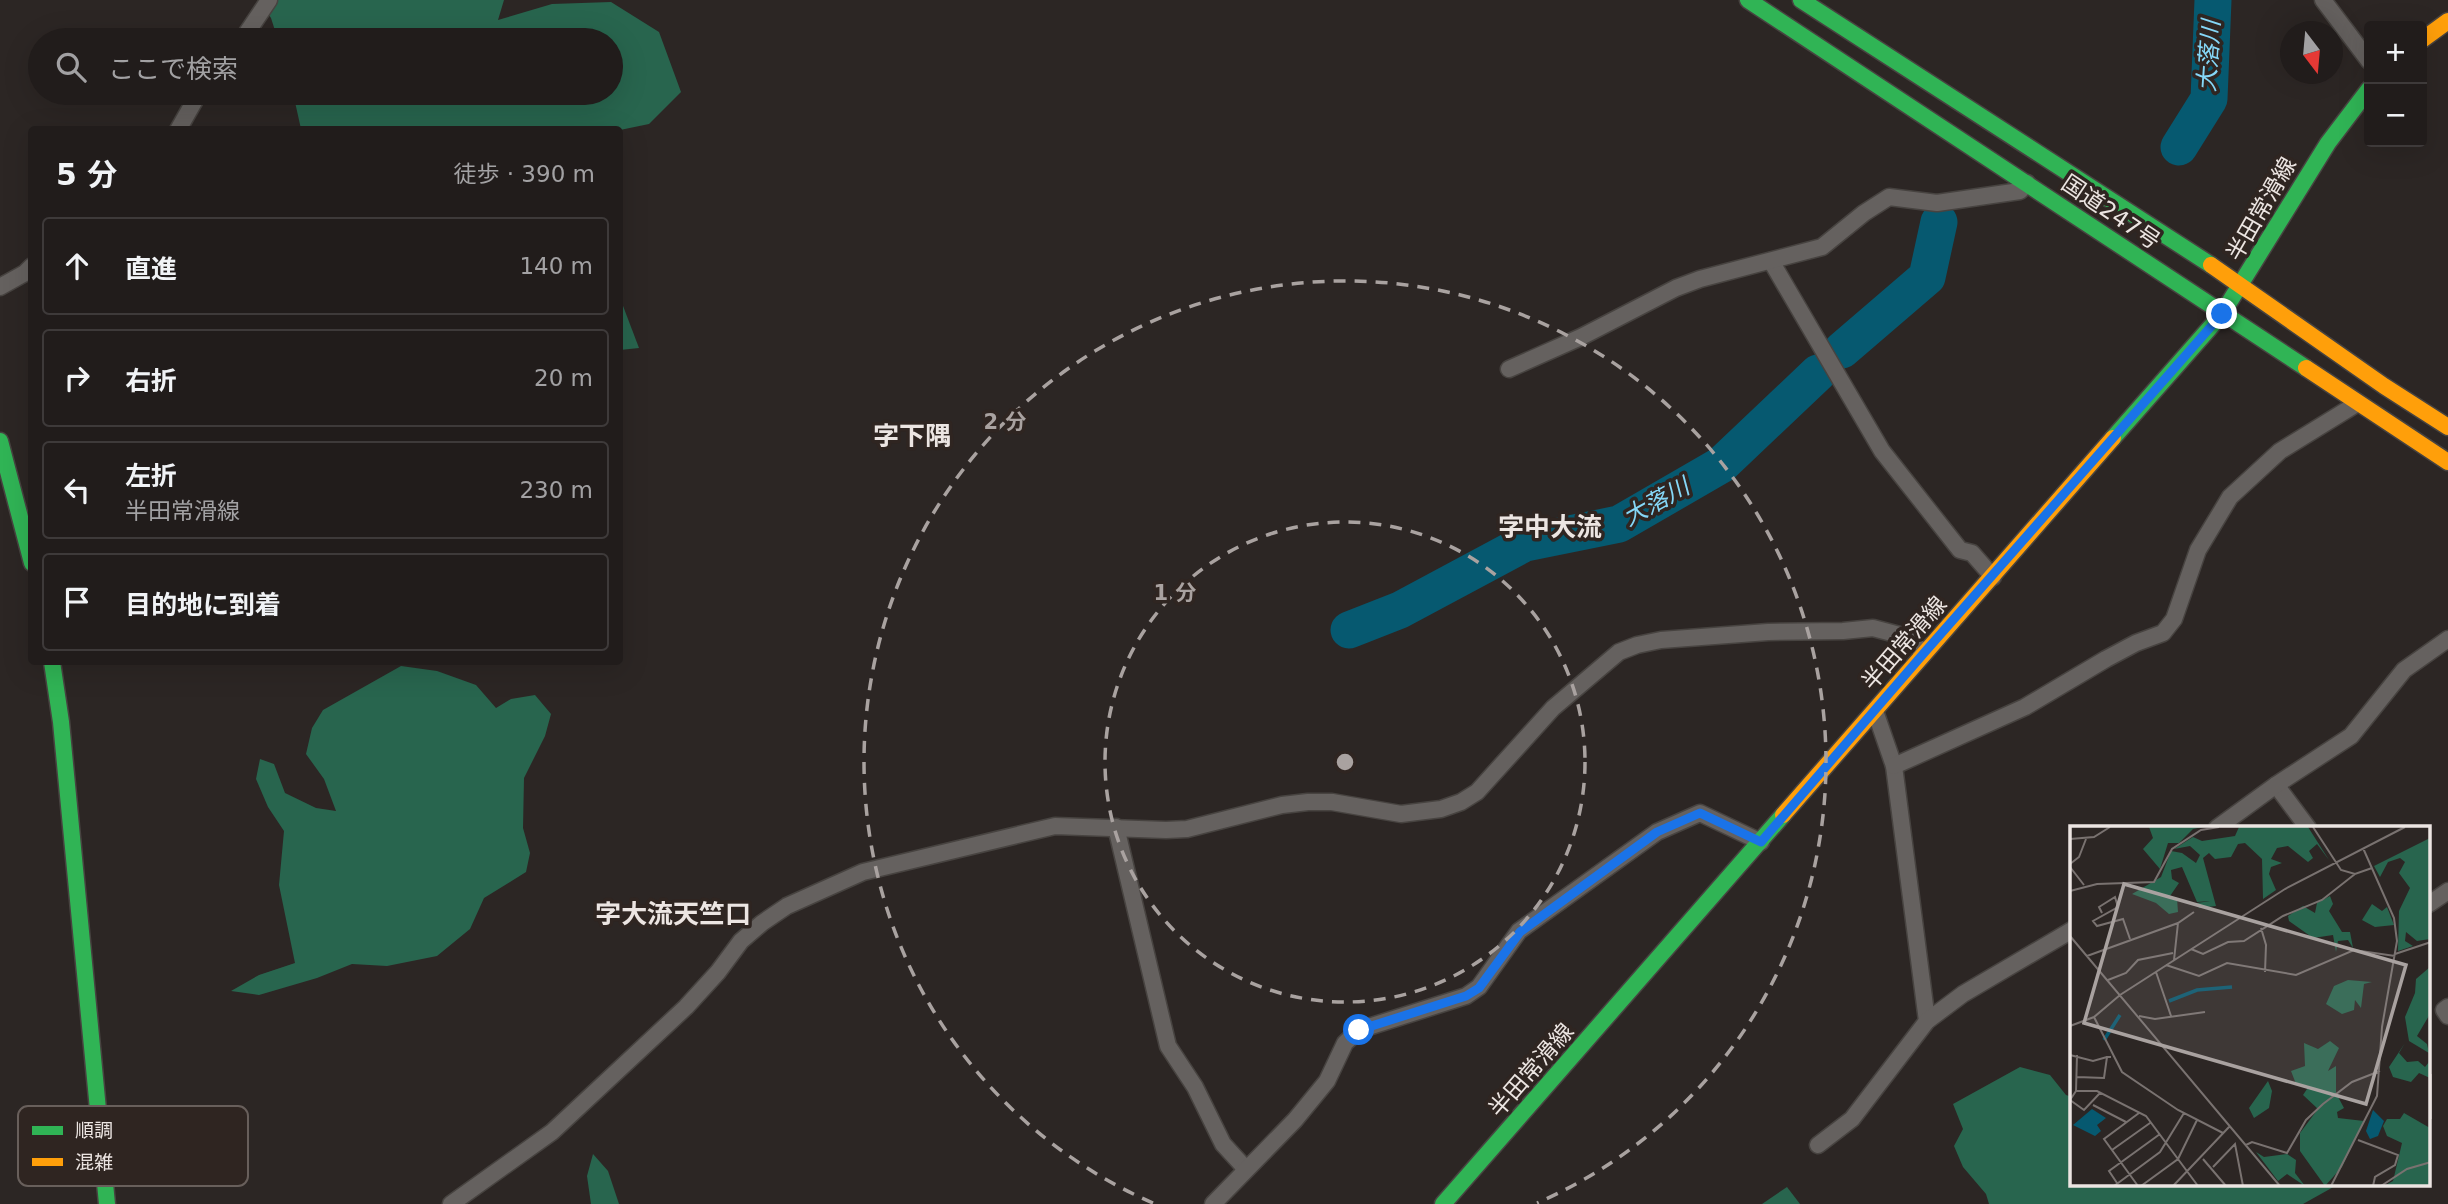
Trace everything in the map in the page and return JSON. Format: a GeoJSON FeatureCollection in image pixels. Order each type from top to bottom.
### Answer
{"type":"FeatureCollection","features":[{"type":"Feature","properties":{"kind":"main road","name":"国道247号"},"geometry":{"type":"LineString","coordinates":[[1748,0],[2448,462]]}},
{"type":"Feature","properties":{"kind":"main road","name":"国道247号"},"geometry":{"type":"LineString","coordinates":[[1801,0],[2242,285],[2384,386],[2448,427]]}},
{"type":"Feature","properties":{"kind":"main road"},"geometry":{"type":"LineString","coordinates":[[2427,37],[2448,22]]}},
{"type":"Feature","properties":{"kind":"main road","name":"半田常滑線"},"geometry":{"type":"LineString","coordinates":[[1443,1204],[2222,314],[2242,285],[2320,152],[2364,95]]}},
{"type":"Feature","properties":{"kind":"main road"},"geometry":{"type":"LineString","coordinates":[[0,441],[28,548]]}},
{"type":"Feature","properties":{"kind":"main road"},"geometry":{"type":"LineString","coordinates":[[52,665],[62,736],[98,1106]]}},
{"type":"Feature","properties":{"kind":"main road"},"geometry":{"type":"LineString","coordinates":[[105,1186],[107,1204]]}},
{"type":"Feature","properties":{"kind":"street"},"geometry":{"type":"LineString","coordinates":[[250,28],[269,0]]}},
{"type":"Feature","properties":{"kind":"street"},"geometry":{"type":"LineString","coordinates":[[2323,0],[2364,54]]}},
{"type":"Feature","properties":{"kind":"street"},"geometry":{"type":"LineString","coordinates":[[180,126],[192,105]]}},
{"type":"Feature","properties":{"kind":"street"},"geometry":{"type":"LineString","coordinates":[[1509,369],[1581,337],[1676,288],[1700,279],[1822,247],[1864,213],[1889,197],[1937,203],[2020,191],[2027,183]]}},
{"type":"Feature","properties":{"kind":"street"},"geometry":{"type":"LineString","coordinates":[[1771,261],[1882,451],[1960,550],[1972,553],[1993,577]]}},
{"type":"Feature","properties":{"kind":"street"},"geometry":{"type":"LineString","coordinates":[[0,287],[28,269]]}},
{"type":"Feature","properties":{"kind":"street"},"geometry":{"type":"LineString","coordinates":[[1894,766],[2025,707],[2106,659],[2136,643],[2163,633],[2174,619],[2198,550],[2230,498],[2280,451],[2358,403]]}},
{"type":"Feature","properties":{"kind":"street"},"geometry":{"type":"LineString","coordinates":[[451,1204],[552,1132],[686,1007],[718,972],[741,941],[762,923],[787,906],[863,872],[895,862],[944,854],[1055,826],[1187,829],[1282,805],[1308,802],[1332,802],[1401,814],[1441,809],[1461,802],[1477,792],[1553,708],[1619,652],[1661,640],[1873,628],[1907,637],[1924,653]]}},
{"type":"Feature","properties":{"kind":"street"},"geometry":{"type":"LineString","coordinates":[[2220,826],[2276,785],[2351,737],[2404,670],[2448,639]]}},
{"type":"Feature","properties":{"kind":"street"},"geometry":{"type":"LineString","coordinates":[[1875,711],[1894,766],[1927,1021]]}},
{"type":"Feature","properties":{"kind":"street"},"geometry":{"type":"LineString","coordinates":[[2276,785],[2307,826]]}},
{"type":"Feature","properties":{"kind":"street"},"geometry":{"type":"LineString","coordinates":[[1213,1204],[1245,1168],[1295,1120],[1326,1082],[1345,1043],[1359,1030],[1466,996],[1479,988],[1520,932],[1657,832],[1700,813],[1761,842]]}},
{"type":"Feature","properties":{"kind":"street"},"geometry":{"type":"LineString","coordinates":[[1116,827],[1167,1046],[1195,1087],[1223,1144],[1245,1168]]}},
{"type":"Feature","properties":{"kind":"street"},"geometry":{"type":"LineString","coordinates":[[2430,903],[2448,891]]}},
{"type":"Feature","properties":{"kind":"street"},"geometry":{"type":"LineString","coordinates":[[1818,1145],[1852,1119],[1927,1021],[1962,994],[2070,931]]}},
{"type":"Feature","properties":{"kind":"street"},"geometry":{"type":"LineString","coordinates":[[2448,1007],[2444,1010],[2448,1016]]}},
{"type":"Feature","properties":{"kind":"green space"},"geometry":{"type":"Polygon","coordinates":[[[259,0],[504,0],[498,20],[552,4],[611,2],[659,32],[681,92],[649,124],[623,129],[623,126],[300,126],[296,105],[623,105],[623,28],[274,28],[259,0]]]}},
{"type":"Feature","properties":{"kind":"green space"},"geometry":{"type":"Polygon","coordinates":[[[623,306],[639,348],[623,350],[623,306]]]}},
{"type":"Feature","properties":{"kind":"green space"},"geometry":{"type":"Polygon","coordinates":[[[401,666],[437,671],[476,685],[496,708],[511,699],[535,695],[551,714],[545,736],[524,778],[523,828],[530,853],[526,872],[484,898],[470,929],[437,956],[387,966],[352,964],[317,978],[259,995],[231,991],[259,975],[295,963],[279,885],[284,831],[268,807],[256,779],[260,759],[274,764],[285,793],[316,808],[336,811],[324,779],[306,754],[312,728],[323,710],[401,666]]]}},
{"type":"Feature","properties":{"kind":"green space"},"geometry":{"type":"Polygon","coordinates":[[[2020,1067],[2050,1075],[2070,1096],[2070,1186],[2335,1186],[2303,1204],[1989,1204],[1986,1194],[1963,1167],[1954,1146],[1963,1129],[1953,1104],[2020,1067]]]}},
{"type":"Feature","properties":{"kind":"green space"},"geometry":{"type":"Polygon","coordinates":[[[593,1154],[608,1171],[619,1204],[591,1204],[587,1176],[593,1154]]]}},
{"type":"Feature","properties":{"kind":"green space"},"geometry":{"type":"Polygon","coordinates":[[[1787,1187],[1800,1204],[1762,1204],[1787,1187]]]}},
{"type":"Feature","properties":{"kind":"waterway","name":"大落川"},"geometry":{"type":"LineString","coordinates":[[2179,147],[2209,99],[2213,0]]}},
{"type":"Feature","properties":{"kind":"waterway","name":"大落川"},"geometry":{"type":"LineString","coordinates":[[1842,350],[1927,277],[1939,222]]}},
{"type":"Feature","properties":{"kind":"waterway","name":"大落川"},"geometry":{"type":"LineString","coordinates":[[1349,630],[1400,610],[1525,543],[1619,524],[1721,465],[1818,373]]}},
{"type":"Feature","properties":{"kind":"traffic: fast"},"geometry":{"type":"LineString","coordinates":[[1748,0],[2306,368]]}},
{"type":"Feature","properties":{"kind":"traffic: fast"},"geometry":{"type":"LineString","coordinates":[[1801,0],[2211,265]]}},
{"type":"Feature","properties":{"kind":"traffic: fast"},"geometry":{"type":"LineString","coordinates":[[2113,438],[2222,314],[2328,143],[2364,96]]}},
{"type":"Feature","properties":{"kind":"traffic: fast"},"geometry":{"type":"LineString","coordinates":[[0,441],[28,548]]}},
{"type":"Feature","properties":{"kind":"traffic: fast"},"geometry":{"type":"LineString","coordinates":[[52,665],[61,722],[98,1106]]}},
{"type":"Feature","properties":{"kind":"traffic: fast"},"geometry":{"type":"LineString","coordinates":[[1443,1204],[1783,815]]}},
{"type":"Feature","properties":{"kind":"traffic: fast"},"geometry":{"type":"LineString","coordinates":[[105,1186],[107,1204]]}},
{"type":"Feature","properties":{"kind":"traffic: slow"},"geometry":{"type":"LineString","coordinates":[[2427,36],[2448,21]]}},
{"type":"Feature","properties":{"kind":"traffic: slow"},"geometry":{"type":"LineString","coordinates":[[2211,265],[2384,386],[2448,427]]}},
{"type":"Feature","properties":{"kind":"traffic: slow"},"geometry":{"type":"LineString","coordinates":[[2306,368],[2448,462]]}},
{"type":"Feature","properties":{"kind":"traffic: slow"},"geometry":{"type":"LineString","coordinates":[[1783,815],[2113,438]]}},
{"type":"Feature","properties":{"kind":"district","name":"字下隅"},"geometry":{"type":"Point","coordinates":[912,436]}},
{"type":"Feature","properties":{"kind":"district","name":"字中大流"},"geometry":{"type":"Point","coordinates":[1550,527]}},
{"type":"Feature","properties":{"kind":"district","name":"字大流天竺口"},"geometry":{"type":"Point","coordinates":[673,914]}},
{"type":"Feature","properties":{"kind":"route"},"geometry":{"type":"LineString","coordinates":[[1359,1030],[1466,996],[1479,988],[1520,932],[1657,832],[1700,813],[1761,842],[2222,314]]}}]}
